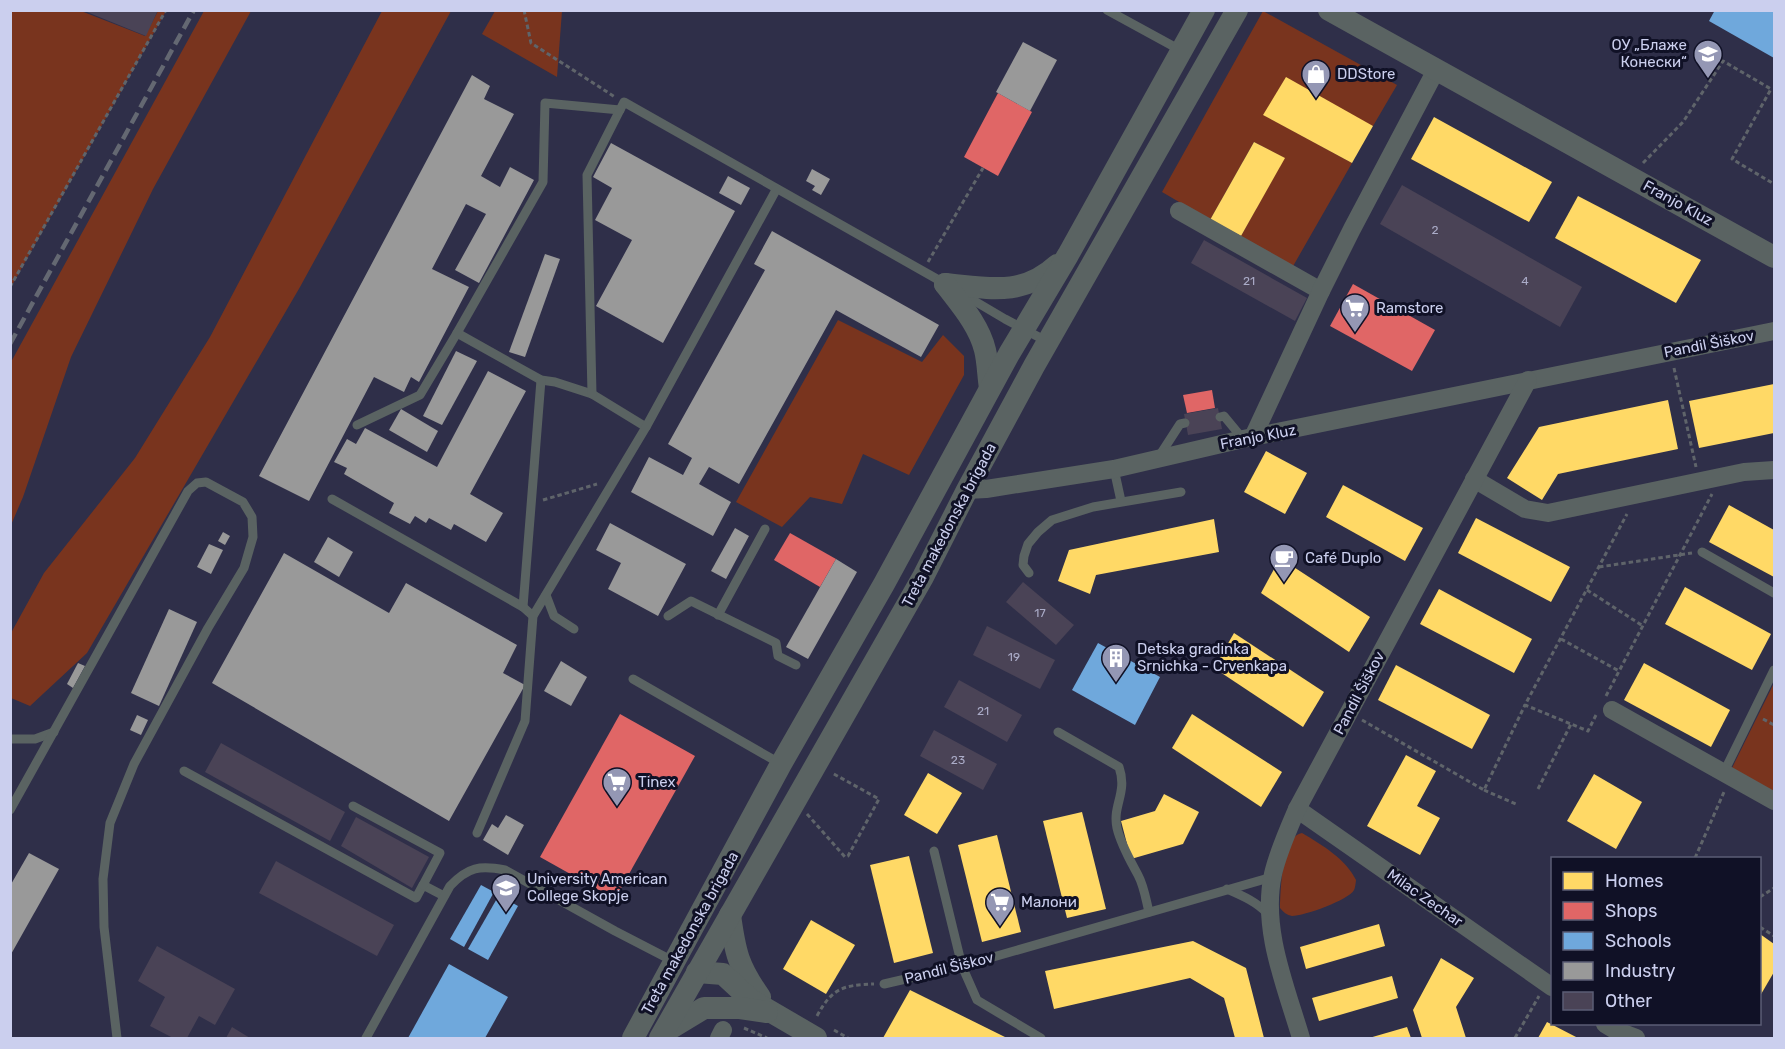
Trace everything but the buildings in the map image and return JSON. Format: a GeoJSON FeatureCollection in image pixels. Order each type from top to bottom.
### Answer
{"type":"FeatureCollection","features":[{"type":"Feature","properties":{"kind":"street","name":"Treta makedonska brigada"},"geometry":{"type":"LineString","coordinates":[[633,1038],[781,764],[1204,10]]}},
{"type":"Feature","properties":{"kind":"street","name":"Treta makedonska brigada"},"geometry":{"type":"LineString","coordinates":[[661,1036],[923,577],[977,489],[1048,342],[1237,10]]}},
{"type":"Feature","properties":{"kind":"street","name":"Franjo Kluz"},"geometry":{"type":"LineString","coordinates":[[1329,10],[1774,257]]}},
{"type":"Feature","properties":{"kind":"street"},"geometry":{"type":"LineString","coordinates":[[1248,438],[1321,291],[1436,70]]}},
{"type":"Feature","properties":{"kind":"street"},"geometry":{"type":"LineString","coordinates":[[1179,211],[1321,291]]}},
{"type":"Feature","properties":{"kind":"street"},"geometry":{"type":"LineString","coordinates":[[945,284],[1010,289],[1023,286],[1044,276],[1068,255]]}},
{"type":"Feature","properties":{"kind":"street"},"geometry":{"type":"LineString","coordinates":[[945,284],[981,340],[990,388]]}},
{"type":"Feature","properties":{"kind":"street","name":"Pandil Šiškov"},"geometry":{"type":"LineString","coordinates":[[1272,877],[1297,809],[1528,380],[1774,331]]}},
{"type":"Feature","properties":{"kind":"street","name":"Franjo Kluz"},"geometry":{"type":"LineString","coordinates":[[977,489],[1114,469],[1248,438],[1339,421],[1528,380]]}},
{"type":"Feature","properties":{"kind":"street"},"geometry":{"type":"LineString","coordinates":[[1474,479],[1525,509],[1548,513],[1744,472],[1774,470]]}},
{"type":"Feature","properties":{"kind":"street"},"geometry":{"type":"LineString","coordinates":[[1605,706],[1774,801]]}},
{"type":"Feature","properties":{"kind":"street","name":"Milac Zechar"},"geometry":{"type":"LineString","coordinates":[[1297,809],[1550,985]]}},
{"type":"Feature","properties":{"kind":"street"},"geometry":{"type":"LineString","coordinates":[[1272,877],[1271,917],[1275,949],[1301,1038]]}},
{"type":"Feature","properties":{"kind":"street"},"geometry":{"type":"LineString","coordinates":[[730,915],[735,952],[742,969],[772,1013]]}},
{"type":"Feature","properties":{"kind":"street"},"geometry":{"type":"LineString","coordinates":[[674,961],[697,972],[715,987],[750,1000],[812,1036]]}},
{"type":"Feature","properties":{"kind":"street"},"geometry":{"type":"LineString","coordinates":[[661,1036],[704,1008],[740,1008],[772,1013]]}},
{"type":"Feature","properties":{"kind":"street"},"geometry":{"type":"LineString","coordinates":[[1610,1031],[1636,1038]]}},
{"type":"Feature","properties":{"kind":"lane"},"geometry":{"type":"LineString","coordinates":[[1107,10],[1182,51]]}},
{"type":"Feature","properties":{"kind":"lane"},"geometry":{"type":"LineString","coordinates":[[357,425],[420,394],[457,333],[543,182],[545,103],[622,106],[1048,342]]}},
{"type":"Feature","properties":{"kind":"lane"},"geometry":{"type":"LineString","coordinates":[[592,394],[587,175],[622,106]]}},
{"type":"Feature","properties":{"kind":"lane"},"geometry":{"type":"LineString","coordinates":[[477,833],[525,720],[533,616],[616,478],[776,190]]}},
{"type":"Feature","properties":{"kind":"lane"},"geometry":{"type":"LineString","coordinates":[[457,333],[542,380],[592,394],[645,427]]}},
{"type":"Feature","properties":{"kind":"lane"},"geometry":{"type":"LineString","coordinates":[[523,607],[542,380]]}},
{"type":"Feature","properties":{"kind":"lane"},"geometry":{"type":"LineString","coordinates":[[1220,417],[1224,416],[1248,438]]}},
{"type":"Feature","properties":{"kind":"lane"},"geometry":{"type":"LineString","coordinates":[[1158,458],[1180,424],[1185,423]]}},
{"type":"Feature","properties":{"kind":"lane"},"geometry":{"type":"LineString","coordinates":[[1114,469],[1121,501]]}},
{"type":"Feature","properties":{"kind":"lane"},"geometry":{"type":"LineString","coordinates":[[10,810],[188,491],[197,483],[206,482],[243,502],[252,517],[253,537],[244,568],[208,628],[134,764],[110,823],[102,879],[104,927],[117,1038]]}},
{"type":"Feature","properties":{"kind":"lane"},"geometry":{"type":"LineString","coordinates":[[1029,573],[1023,565],[1028,544],[1053,520],[1121,501],[1181,492]]}},
{"type":"Feature","properties":{"kind":"lane"},"geometry":{"type":"LineString","coordinates":[[332,499],[523,607],[533,616]]}},
{"type":"Feature","properties":{"kind":"lane"},"geometry":{"type":"LineString","coordinates":[[718,615],[765,529]]}},
{"type":"Feature","properties":{"kind":"lane"},"geometry":{"type":"LineString","coordinates":[[1702,552],[1774,593]]}},
{"type":"Feature","properties":{"kind":"lane"},"geometry":{"type":"LineString","coordinates":[[546,595],[554,616],[574,629]]}},
{"type":"Feature","properties":{"kind":"lane"},"geometry":{"type":"LineString","coordinates":[[668,616],[691,602],[776,644],[778,656],[796,665]]}},
{"type":"Feature","properties":{"kind":"lane"},"geometry":{"type":"LineString","coordinates":[[1728,774],[1774,670]]}},
{"type":"Feature","properties":{"kind":"lane"},"geometry":{"type":"LineString","coordinates":[[633,679],[781,764]]}},
{"type":"Feature","properties":{"kind":"lane"},"geometry":{"type":"LineString","coordinates":[[10,739],[34,739],[54,732]]}},
{"type":"Feature","properties":{"kind":"lane"},"geometry":{"type":"LineString","coordinates":[[1058,732],[1119,768],[1123,777],[1123,789],[1116,814],[1117,827],[1125,851],[1139,877],[1149,912]]}},
{"type":"Feature","properties":{"kind":"lane"},"geometry":{"type":"LineString","coordinates":[[184,771],[416,898],[440,853],[353,806]]}},
{"type":"Feature","properties":{"kind":"lane"},"geometry":{"type":"LineString","coordinates":[[934,851],[962,966],[977,1000],[1041,1038]]}},
{"type":"Feature","properties":{"kind":"lane"},"geometry":{"type":"LineString","coordinates":[[366,1038],[450,886],[468,871],[478,867],[505,870],[615,932],[674,961]]}},
{"type":"Feature","properties":{"kind":"lane","name":"Pandil Šiškov"},"geometry":{"type":"LineString","coordinates":[[884,984],[962,966],[1272,877]]}},
{"type":"Feature","properties":{"kind":"lane"},"geometry":{"type":"LineString","coordinates":[[423,885],[444,896]]}},
{"type":"Feature","properties":{"kind":"lane"},"geometry":{"type":"LineString","coordinates":[[1227,889],[1247,897],[1262,907],[1271,917]]}},
{"type":"Feature","properties":{"kind":"path"},"geometry":{"type":"LineString","coordinates":[[10,287],[166,10]]}},
{"type":"Feature","properties":{"kind":"path"},"geometry":{"type":"LineString","coordinates":[[524,10],[531,43],[622,106]]}},
{"type":"Feature","properties":{"kind":"path"},"geometry":{"type":"LineString","coordinates":[[1628,176],[1683,122],[1723,61],[1771,89],[1732,159],[1774,184]]}},
{"type":"Feature","properties":{"kind":"path"},"geometry":{"type":"LineString","coordinates":[[922,272],[983,168]]}},
{"type":"Feature","properties":{"kind":"path"},"geometry":{"type":"LineString","coordinates":[[1670,352],[1699,482]]}},
{"type":"Feature","properties":{"kind":"path"},"geometry":{"type":"LineString","coordinates":[[1526,705],[1587,731],[1605,706],[1619,671],[1721,477]]}},
{"type":"Feature","properties":{"kind":"path"},"geometry":{"type":"LineString","coordinates":[[532,504],[616,478]]}},
{"type":"Feature","properties":{"kind":"path"},"geometry":{"type":"LineString","coordinates":[[1484,790],[1526,705],[1638,495]]}},
{"type":"Feature","properties":{"kind":"path"},"geometry":{"type":"LineString","coordinates":[[1599,567],[1702,552]]}},
{"type":"Feature","properties":{"kind":"path"},"geometry":{"type":"LineString","coordinates":[[1587,590],[1643,626]]}},
{"type":"Feature","properties":{"kind":"path"},"geometry":{"type":"LineString","coordinates":[[1561,639],[1619,671]]}},
{"type":"Feature","properties":{"kind":"path"},"geometry":{"type":"LineString","coordinates":[[1349,712],[1484,790],[1516,804]]}},
{"type":"Feature","properties":{"kind":"path"},"geometry":{"type":"LineString","coordinates":[[1538,789],[1571,724]]}},
{"type":"Feature","properties":{"kind":"path"},"geometry":{"type":"LineString","coordinates":[[804,811],[845,857],[848,856],[879,800],[827,770]]}},
{"type":"Feature","properties":{"kind":"path"},"geometry":{"type":"LineString","coordinates":[[1695,857],[1728,774]]}},
{"type":"Feature","properties":{"kind":"path"},"geometry":{"type":"LineString","coordinates":[[1761,896],[1774,888]]}},
{"type":"Feature","properties":{"kind":"path"},"geometry":{"type":"LineString","coordinates":[[1761,928],[1774,936]]}},
{"type":"Feature","properties":{"kind":"path"},"geometry":{"type":"LineString","coordinates":[[812,1036],[824,1002],[835,991],[850,985],[884,984]]}},
{"type":"Feature","properties":{"kind":"path"},"geometry":{"type":"LineString","coordinates":[[1515,1038],[1550,985]]}},
{"type":"Feature","properties":{"kind":"shaded area"},"geometry":{"type":"Polygon","coordinates":[[[11,11],[81,11],[145,36],[158,11],[166,11],[11,287],[11,11]]]}},
{"type":"Feature","properties":{"kind":"shaded area"},"geometry":{"type":"Polygon","coordinates":[[[204,11],[251,11],[153,189],[71,357],[23,497],[11,525],[11,362],[204,11]]]}},
{"type":"Feature","properties":{"kind":"shaded area"},"geometry":{"type":"Polygon","coordinates":[[[382,11],[451,11],[300,287],[87,653],[30,706],[11,698],[11,633],[44,573],[135,458],[210,337],[382,11]]]}},
{"type":"Feature","properties":{"kind":"shaded area"},"geometry":{"type":"Polygon","coordinates":[[[495,11],[562,11],[557,77],[482,34],[495,11]]]}},
{"type":"Feature","properties":{"kind":"shaded area"},"geometry":{"type":"Polygon","coordinates":[[[1263,11],[1397,85],[1373,126],[1264,115],[1352,163],[1292,268],[1241,240],[1241,236],[1284,158],[1254,142],[1210,220],[1162,192],[1263,11]]]}},
{"type":"Feature","properties":{"kind":"shaded area"},"geometry":{"type":"Polygon","coordinates":[[[838,320],[922,362],[943,335],[964,356],[964,375],[909,475],[863,454],[842,504],[810,497],[782,527],[736,502],[838,320]]]}},
{"type":"Feature","properties":{"kind":"shaded area"},"geometry":{"type":"Polygon","coordinates":[[[1774,683],[1774,794],[1731,770],[1774,683]]]}},
{"type":"Feature","properties":{"kind":"shaded area"},"geometry":{"type":"Polygon","coordinates":[[[1302,833],[1340,859],[1352,872],[1356,882],[1350,894],[1335,903],[1292,916],[1280,908],[1282,878],[1290,844],[1295,836],[1302,833]]]}},
{"type":"Feature","properties":{"kind":"railway"},"geometry":{"type":"LineString","coordinates":[[10,344],[194,10]]}},
{"type":"Feature","properties":{"kind":"place","name":"ОУ „Блаже Конески“"},"geometry":{"type":"Point","coordinates":[1708,80]}},
{"type":"Feature","properties":{"kind":"place","name":"DDStore"},"geometry":{"type":"Point","coordinates":[1316,100]}},
{"type":"Feature","properties":{"kind":"place","name":"Ramstore"},"geometry":{"type":"Point","coordinates":[1355,334]}},
{"type":"Feature","properties":{"kind":"place","name":"Café Duplo"},"geometry":{"type":"Point","coordinates":[1284,584]}},
{"type":"Feature","properties":{"kind":"place","name":"Detska gradinka Srnichka - Crvenkapa"},"geometry":{"type":"Point","coordinates":[1116,684]}},
{"type":"Feature","properties":{"kind":"place","name":"Tinex"},"geometry":{"type":"Point","coordinates":[617,808]}},
{"type":"Feature","properties":{"kind":"place","name":"University American College Skopje"},"geometry":{"type":"Point","coordinates":[506,914]}},
{"type":"Feature","properties":{"kind":"place","name":"Малони"},"geometry":{"type":"Point","coordinates":[1000,928]}}]}
